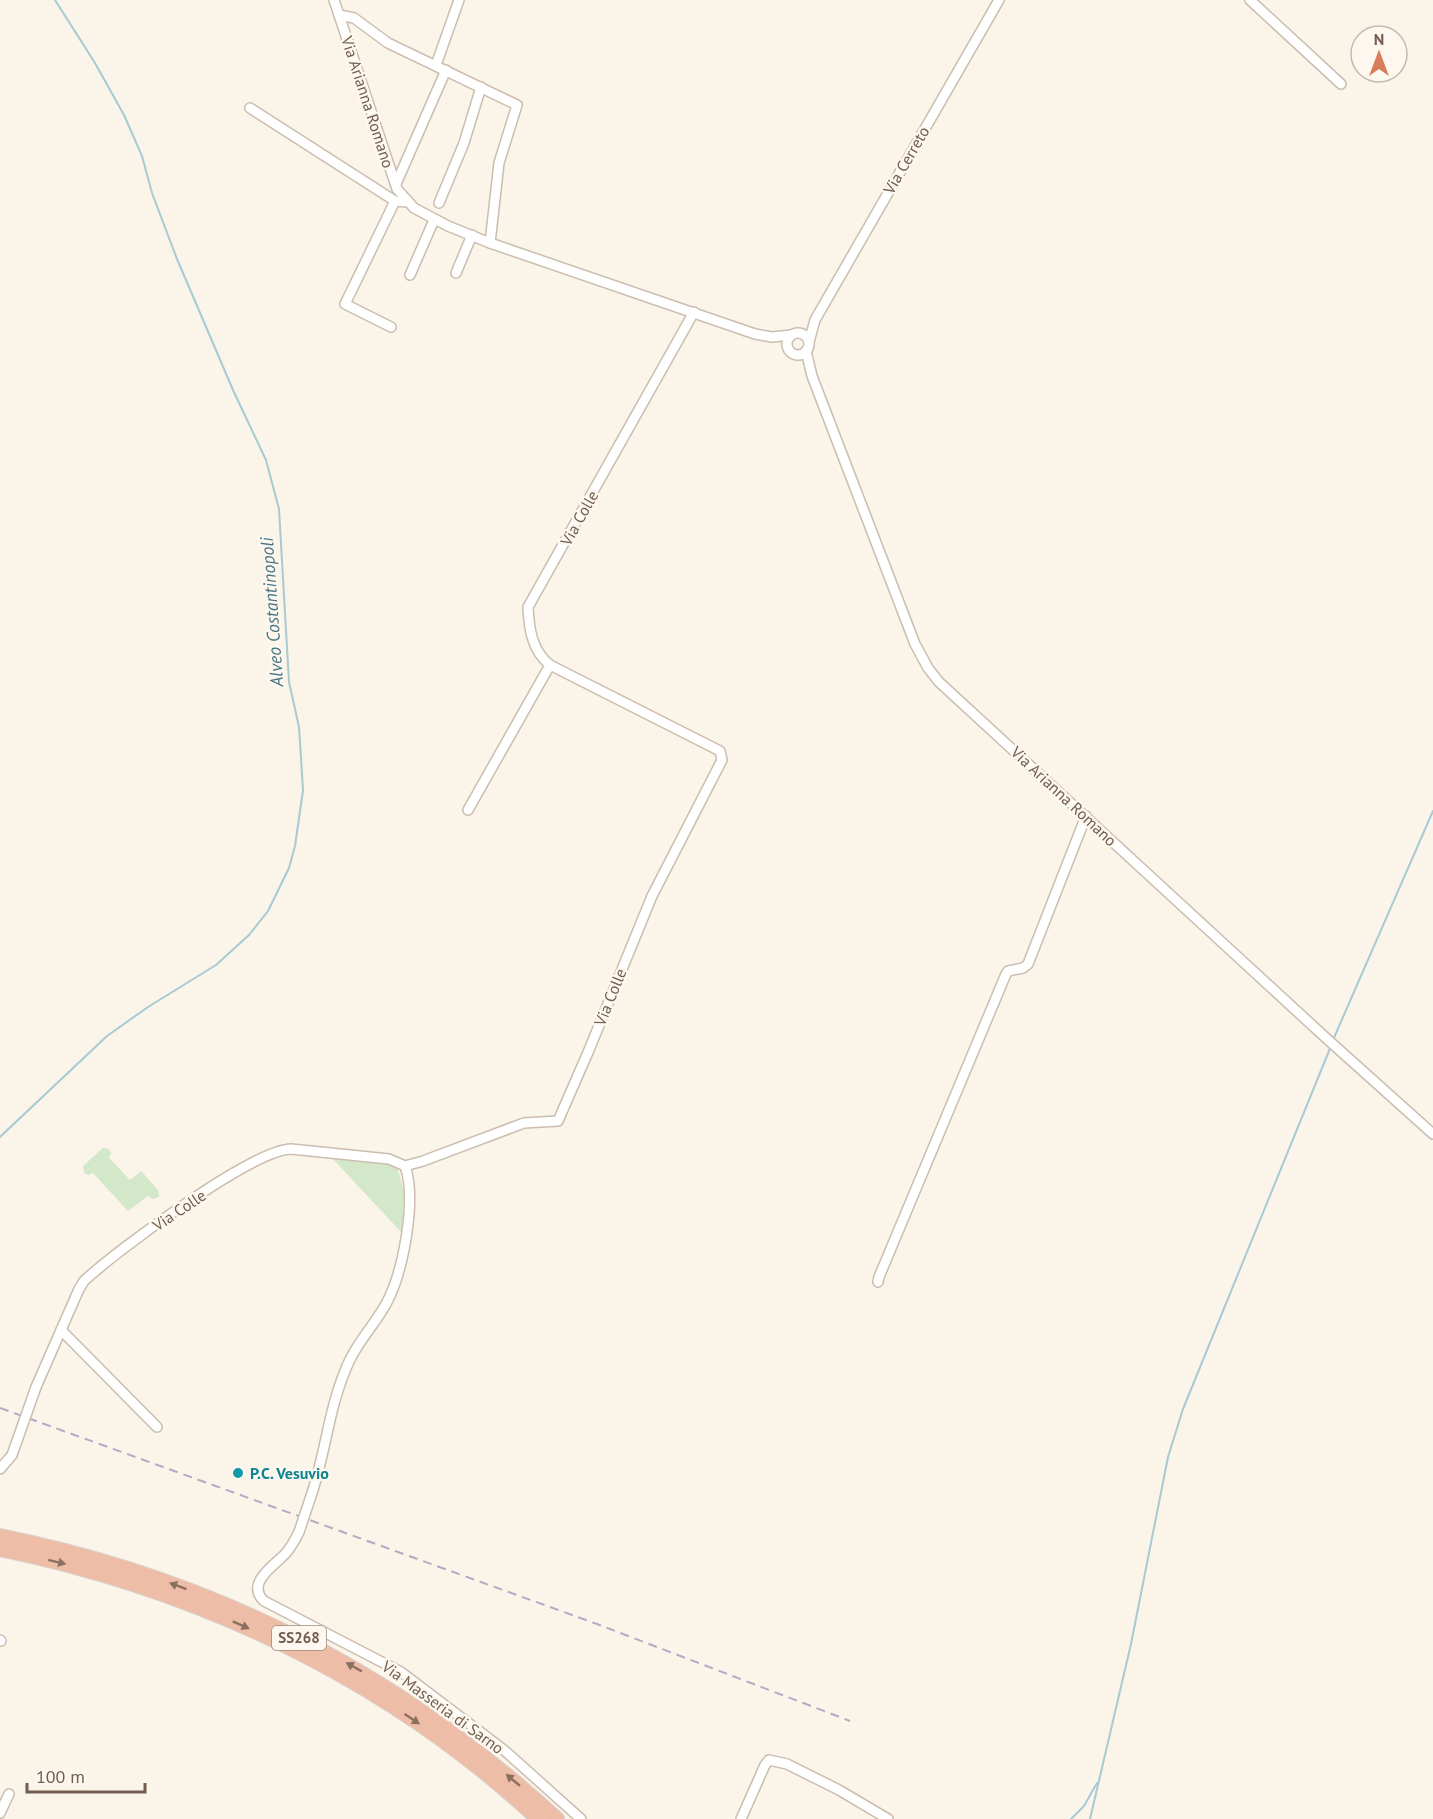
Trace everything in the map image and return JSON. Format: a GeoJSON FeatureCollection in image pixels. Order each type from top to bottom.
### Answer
{"type":"FeatureCollection","features":[{"type":"Feature","properties":{"kind":"highway","name":"SS268"},"geometry":{"type":"LineString","coordinates":[[0,1536],[104,1561],[176,1585],[217,1600],[310,1643],[365,1674],[454,1733],[557,1819]]}},
{"type":"Feature","properties":{"kind":"highway","name":"SS268"},"geometry":{"type":"LineString","coordinates":[[0,1549],[92,1572],[170,1596],[243,1625],[303,1654],[360,1686],[422,1726],[483,1771],[538,1819]]}},
{"type":"Feature","properties":{"kind":"street"},"geometry":{"type":"LineString","coordinates":[[334,0],[339,15]]}},
{"type":"Feature","properties":{"kind":"street"},"geometry":{"type":"LineString","coordinates":[[436,65],[459,0]]}},
{"type":"Feature","properties":{"kind":"street","name":"Via Cerreto"},"geometry":{"type":"LineString","coordinates":[[808,346],[815,320],[999,0]]}},
{"type":"Feature","properties":{"kind":"street"},"geometry":{"type":"LineString","coordinates":[[1250,0],[1341,84]]}},
{"type":"Feature","properties":{"kind":"street","name":"Via Arianna Romano"},"geometry":{"type":"LineString","coordinates":[[490,243],[499,163],[517,105],[388,43],[354,18],[339,15],[396,184],[407,202],[434,220],[490,243],[764,336],[791,351],[812,376],[915,644],[928,668],[939,682],[1433,1134]]}},
{"type":"Feature","properties":{"kind":"street"},"geometry":{"type":"LineString","coordinates":[[396,184],[446,70]]}},
{"type":"Feature","properties":{"kind":"street"},"geometry":{"type":"LineString","coordinates":[[439,202],[464,143],[481,87]]}},
{"type":"Feature","properties":{"kind":"street"},"geometry":{"type":"LineString","coordinates":[[250,108],[394,201],[407,202]]}},
{"type":"Feature","properties":{"kind":"street"},"geometry":{"type":"LineString","coordinates":[[391,327],[345,304],[394,201]]}},
{"type":"Feature","properties":{"kind":"street"},"geometry":{"type":"LineString","coordinates":[[410,275],[434,220]]}},
{"type":"Feature","properties":{"kind":"street"},"geometry":{"type":"LineString","coordinates":[[456,273],[472,235]]}},
{"type":"Feature","properties":{"kind":"street","name":"Via Colle"},"geometry":{"type":"LineString","coordinates":[[1,1468],[12,1455],[36,1387],[79,1289],[91,1275],[164,1220],[262,1157],[280,1150],[291,1149],[389,1159],[405,1166],[513,1126],[536,1121],[558,1121],[652,896],[722,760],[720,751],[550,665],[541,658],[534,644],[528,607],[694,312]]}},
{"type":"Feature","properties":{"kind":"street","name":"Via Cerreto"},"geometry":{"type":"LineString","coordinates":[[796,334],[815,320]]}},
{"type":"Feature","properties":{"kind":"street"},"geometry":{"type":"LineString","coordinates":[[796,334],[805,336],[808,346],[800,355],[791,351],[788,341],[796,334]]}},
{"type":"Feature","properties":{"kind":"street","name":"Via Arianna Romano"},"geometry":{"type":"LineString","coordinates":[[764,336],[781,337],[796,334]]}},
{"type":"Feature","properties":{"kind":"street","name":"Via Arianna Romano"},"geometry":{"type":"LineString","coordinates":[[808,346],[812,376]]}},
{"type":"Feature","properties":{"kind":"street"},"geometry":{"type":"LineString","coordinates":[[468,810],[550,665]]}},
{"type":"Feature","properties":{"kind":"street"},"geometry":{"type":"LineString","coordinates":[[878,1282],[1006,974],[1008,971],[1023,968],[1028,964],[1086,816]]}},
{"type":"Feature","properties":{"kind":"street","name":"Via Masseria di Sarno"},"geometry":{"type":"LineString","coordinates":[[405,1166],[408,1180],[408,1213],[398,1275],[384,1306],[345,1370],[338,1390],[321,1466],[298,1532],[288,1552],[261,1578],[258,1585],[260,1597],[401,1672],[504,1750],[581,1819]]}},
{"type":"Feature","properties":{"kind":"street"},"geometry":{"type":"LineString","coordinates":[[61,1330],[157,1427]]}},
{"type":"Feature","properties":{"kind":"street"},"geometry":{"type":"LineString","coordinates":[[741,1819],[769,1760],[776,1760],[839,1790],[888,1819]]}},
{"type":"Feature","properties":{"kind":"street"},"geometry":{"type":"LineString","coordinates":[[0,1813],[9,1794]]}},
{"type":"Feature","properties":{"kind":"green space"},"geometry":{"type":"Polygon","coordinates":[[[103,1148],[109,1149],[111,1153],[109,1158],[130,1180],[141,1171],[158,1190],[159,1197],[153,1199],[148,1196],[128,1211],[93,1173],[88,1175],[84,1173],[83,1166],[103,1148]]]}},
{"type":"Feature","properties":{"kind":"green space"},"geometry":{"type":"Polygon","coordinates":[[[332,1158],[383,1162],[397,1167],[404,1191],[402,1233],[332,1158]]]}},
{"type":"Feature","properties":{"kind":"waterway","name":"Alveo Costantinopoli"},"geometry":{"type":"LineString","coordinates":[[0,1137],[107,1036],[148,1007],[216,965],[249,935],[268,911],[289,868],[295,846],[303,790],[299,727],[289,682],[279,509],[266,460],[233,390],[177,259],[152,193],[142,156],[124,115],[95,63],[55,0]]}},
{"type":"Feature","properties":{"kind":"waterway"},"geometry":{"type":"LineString","coordinates":[[1333,1040],[1433,811]]}},
{"type":"Feature","properties":{"kind":"waterway"},"geometry":{"type":"LineString","coordinates":[[1090,1819],[1131,1644],[1168,1457],[1183,1409],[1331,1046]]}},
{"type":"Feature","properties":{"kind":"waterway"},"geometry":{"type":"LineString","coordinates":[[1071,1819],[1084,1806],[1097,1783]]}},
{"type":"Feature","properties":{"kind":"railway"},"geometry":{"type":"LineString","coordinates":[[0,1408],[597,1624],[850,1721]]}},
{"type":"Feature","properties":{"kind":"place","name":"P.C. Vesuvio"},"geometry":{"type":"Point","coordinates":[238,1473]}}]}
